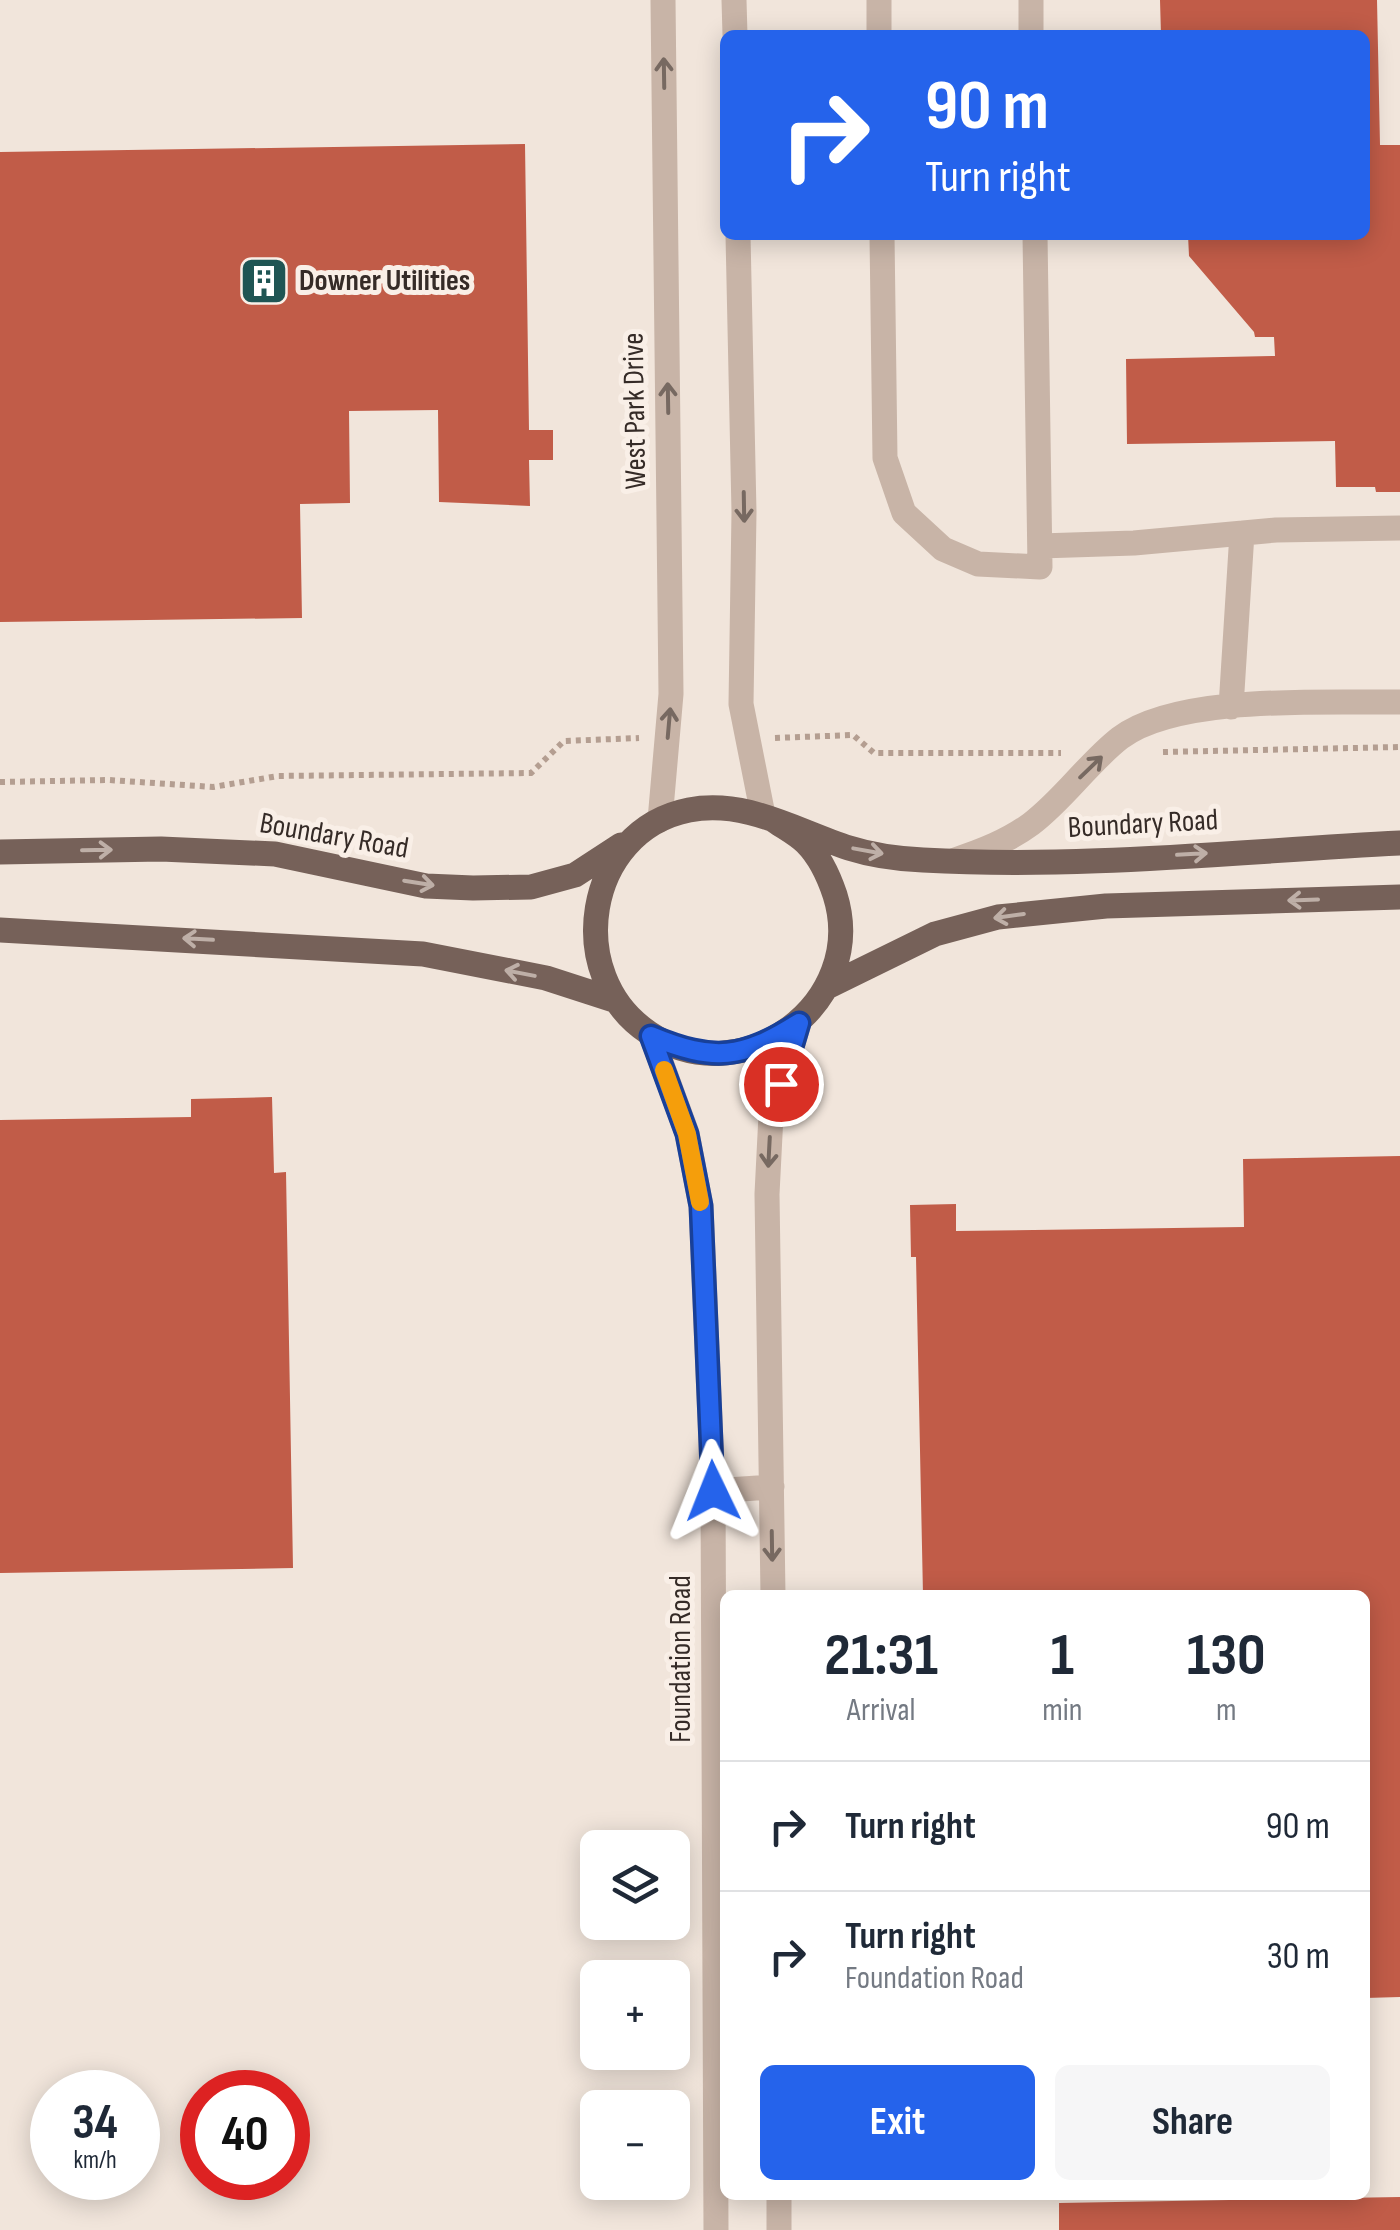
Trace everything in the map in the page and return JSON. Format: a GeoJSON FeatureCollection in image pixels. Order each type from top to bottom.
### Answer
{"type":"FeatureCollection","features":[{"type":"Feature","properties":{"kind":"main road"},"geometry":{"type":"LineString","coordinates":[[738,808],[769,818],[806,843],[828,874],[840,912],[840,950],[828,986],[816,1007],[799,1023],[766,1044],[728,1054],[688,1051],[651,1036],[614,1000],[598,966],[593,929],[599,892],[616,858],[651,826],[685,810],[738,808]]}},
{"type":"Feature","properties":{"kind":"main road","name":"Boundary Road"},"geometry":{"type":"LineString","coordinates":[[769,818],[853,849],[920,860],[1062,861],[1400,842]]}},
{"type":"Feature","properties":{"kind":"main road","name":"Boundary Road"},"geometry":{"type":"LineString","coordinates":[[0,852],[161,848],[275,854],[426,886],[531,887],[575,875],[651,826]]}},
{"type":"Feature","properties":{"kind":"main road"},"geometry":{"type":"LineString","coordinates":[[828,986],[935,934],[998,916],[1106,906],[1400,897]]}},
{"type":"Feature","properties":{"kind":"main road"},"geometry":{"type":"LineString","coordinates":[[0,930],[424,954],[546,978],[614,1000]]}},
{"type":"Feature","properties":{"kind":"street","name":"West Park Drive"},"geometry":{"type":"LineString","coordinates":[[651,826],[671,694],[663,0]]}},
{"type":"Feature","properties":{"kind":"street"},"geometry":{"type":"LineString","coordinates":[[734,0],[734,30]]}},
{"type":"Feature","properties":{"kind":"street"},"geometry":{"type":"LineString","coordinates":[[879,0],[879,30]]}},
{"type":"Feature","properties":{"kind":"street"},"geometry":{"type":"LineString","coordinates":[[1030,0],[1031,30]]}},
{"type":"Feature","properties":{"kind":"street"},"geometry":{"type":"LineString","coordinates":[[738,240],[744,512],[741,704],[769,818]]}},
{"type":"Feature","properties":{"kind":"street"},"geometry":{"type":"LineString","coordinates":[[882,240],[885,458],[904,514],[943,550],[978,564],[1040,568],[1035,240]]}},
{"type":"Feature","properties":{"kind":"street"},"geometry":{"type":"LineString","coordinates":[[1040,546],[1400,528]]}},
{"type":"Feature","properties":{"kind":"street"},"geometry":{"type":"LineString","coordinates":[[1231,707],[1242,534]]}},
{"type":"Feature","properties":{"kind":"street"},"geometry":{"type":"LineString","coordinates":[[955,860],[991,848],[1032,824],[1121,738],[1146,723],[1178,713],[1231,707],[1400,702]]}},
{"type":"Feature","properties":{"kind":"street"},"geometry":{"type":"LineString","coordinates":[[772,1590],[767,1194],[771,1114],[799,1023]]}},
{"type":"Feature","properties":{"kind":"street","name":"Foundation Road"},"geometry":{"type":"LineString","coordinates":[[651,1036],[687,1134],[701,1206],[713,1491],[716,2230]]}},
{"type":"Feature","properties":{"kind":"street"},"geometry":{"type":"LineString","coordinates":[[713,1491],[772,1486]]}},
{"type":"Feature","properties":{"kind":"street"},"geometry":{"type":"LineString","coordinates":[[778,2200],[779,2230]]}},
{"type":"Feature","properties":{"kind":"building"},"geometry":{"type":"Polygon","coordinates":[[[1160,0],[1377,0],[1380,145],[1400,145],[1400,492],[1376,492],[1375,487],[1336,487],[1335,441],[1127,444],[1126,359],[1275,356],[1274,337],[1255,337],[1189,256],[1188,240],[1370,240],[1370,30],[1161,30],[1160,0]]]}},
{"type":"Feature","properties":{"kind":"building","name":"Downer Utilities"},"geometry":{"type":"Polygon","coordinates":[[[525,144],[529,430],[553,430],[553,460],[529,460],[530,506],[439,502],[438,410],[349,411],[350,503],[300,504],[302,618],[0,622],[0,152],[525,144]]]}},
{"type":"Feature","properties":{"kind":"building"},"geometry":{"type":"Polygon","coordinates":[[[272,1097],[274,1173],[286,1172],[293,1568],[0,1573],[0,1120],[191,1117],[191,1099],[272,1097]]]}},
{"type":"Feature","properties":{"kind":"building"},"geometry":{"type":"Polygon","coordinates":[[[1400,1156],[1400,1997],[1370,1998],[1370,1590],[923,1590],[916,1257],[911,1257],[910,1205],[956,1204],[956,1231],[1244,1227],[1243,1159],[1400,1156]]]}},
{"type":"Feature","properties":{"kind":"building"},"geometry":{"type":"Polygon","coordinates":[[[1400,2197],[1400,2230],[1059,2230],[1059,2203],[1400,2197]]]}},
{"type":"Feature","properties":{"kind":"slow traffic"},"geometry":{"type":"LineString","coordinates":[[664,1070],[687,1134],[700,1202]]}},
{"type":"Feature","properties":{"kind":"place","name":"Downer Utilities"},"geometry":{"type":"Point","coordinates":[264,281]}},
{"type":"Feature","properties":{"kind":"route"},"geometry":{"type":"LineString","coordinates":[[713,1491],[701,1206],[687,1134],[651,1036],[688,1051],[728,1054],[766,1044],[799,1023],[781,1084]]}}]}
